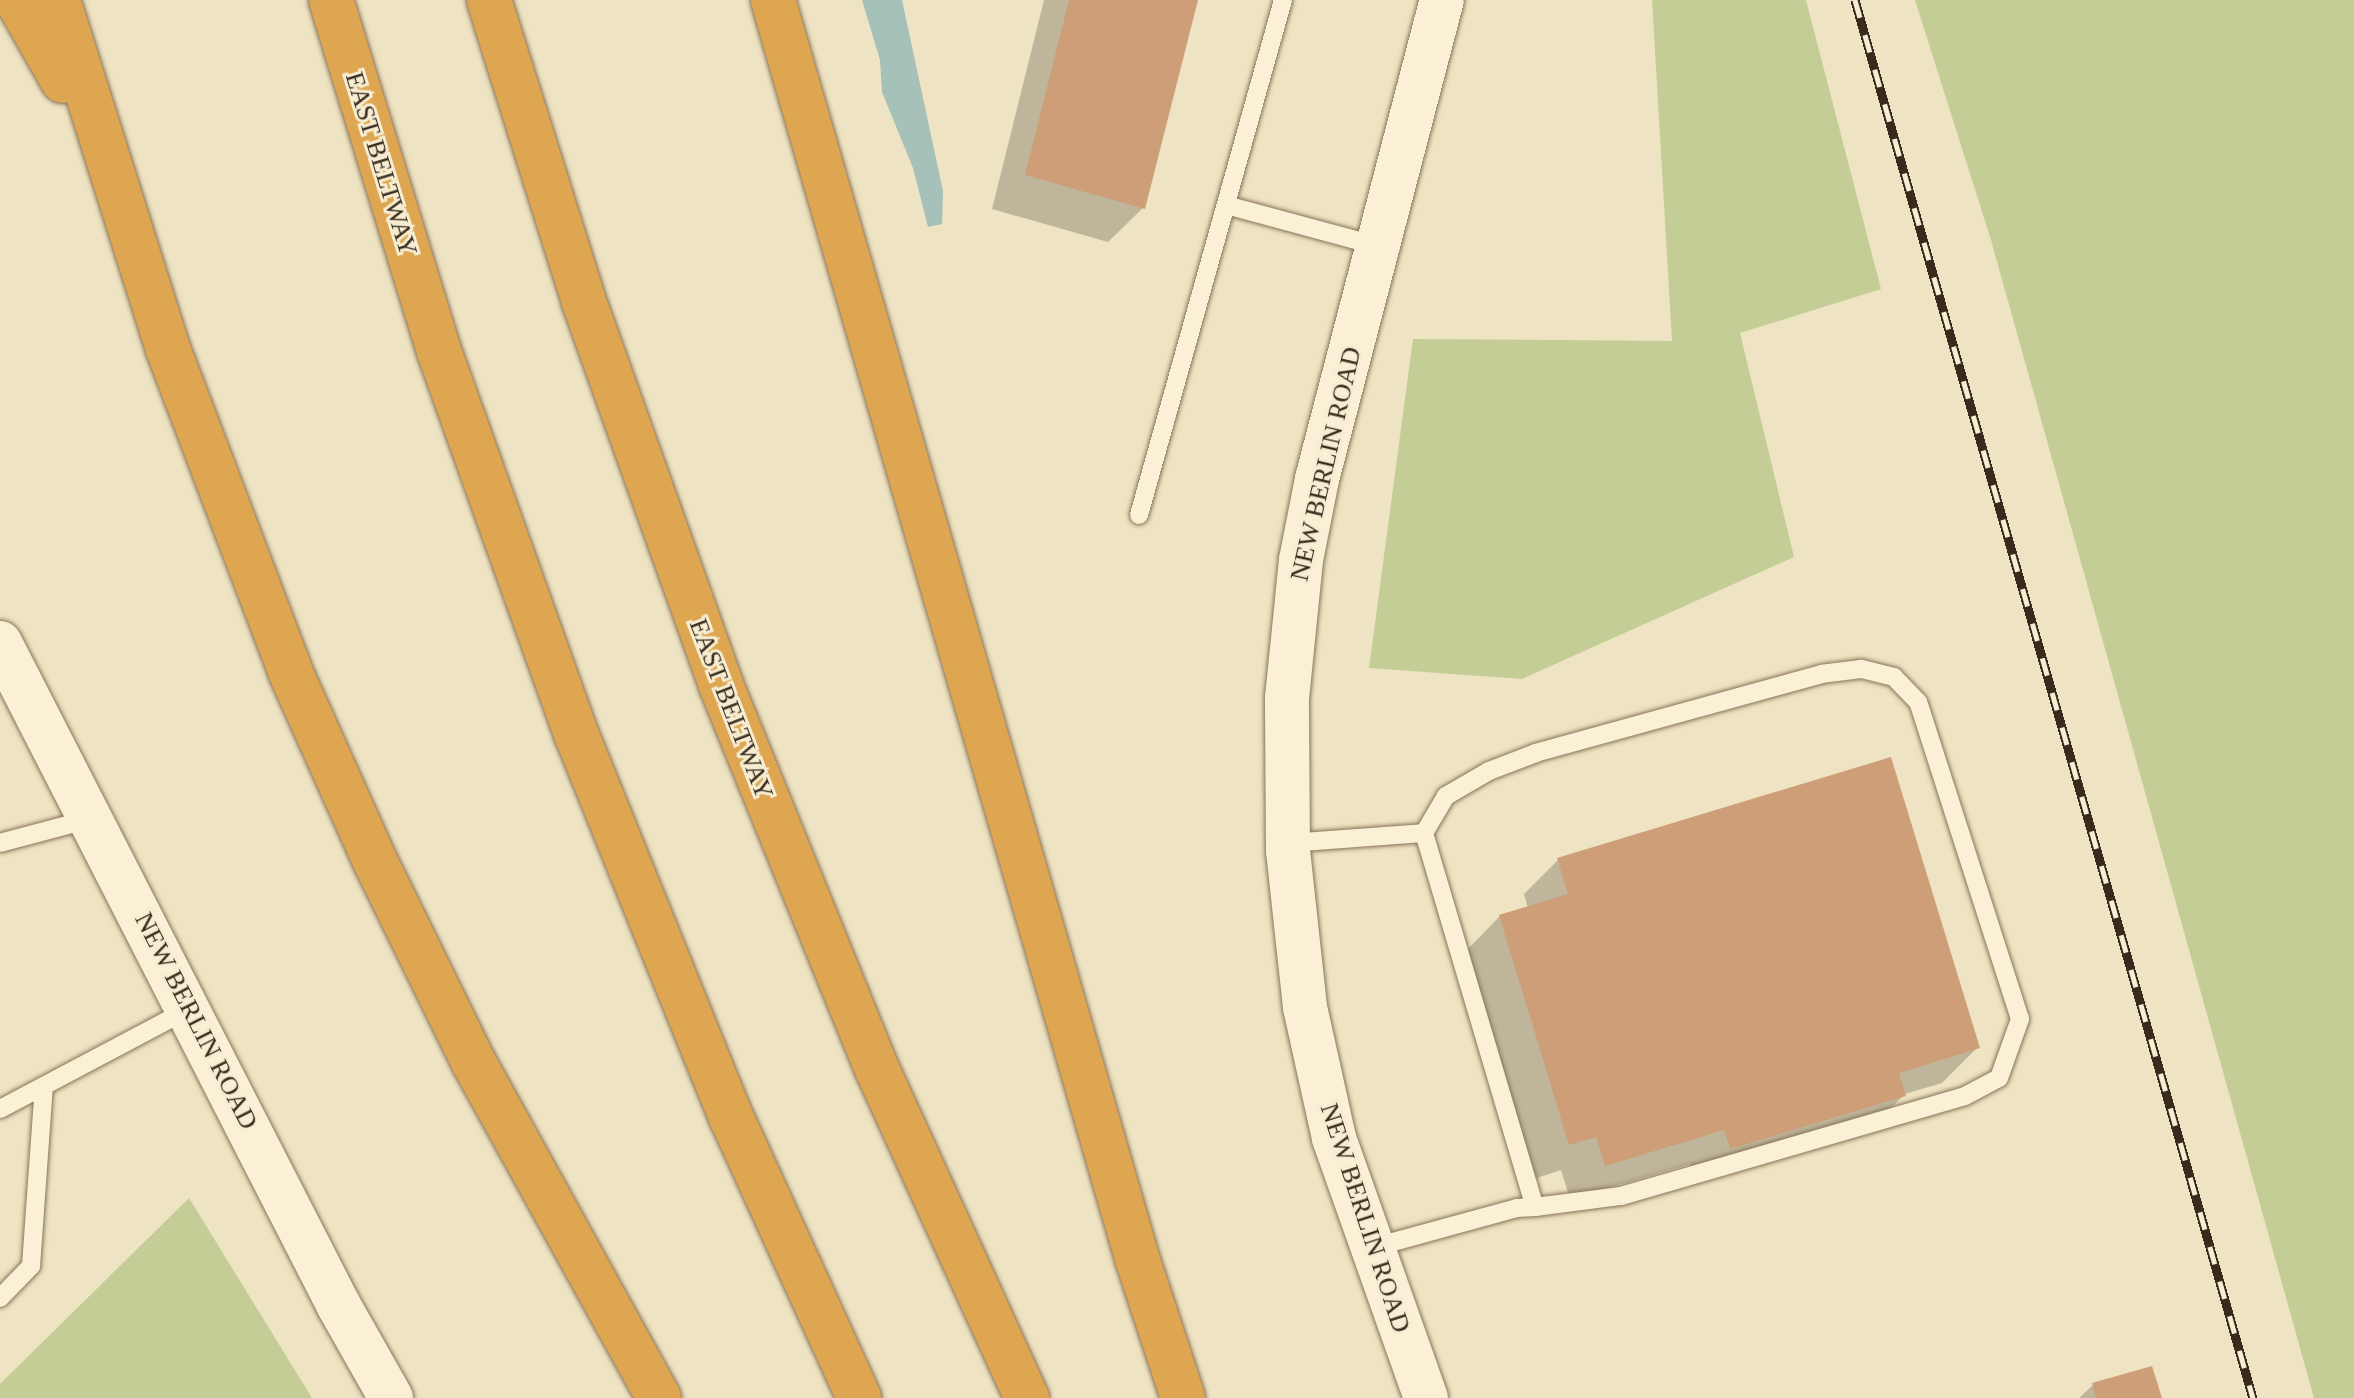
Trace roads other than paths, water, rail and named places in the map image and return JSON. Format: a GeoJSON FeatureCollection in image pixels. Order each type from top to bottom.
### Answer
{"type":"FeatureCollection","features":[{"type":"Feature","properties":{"kind":"highway"},"geometry":{"type":"LineString","coordinates":[[17,0],[83,121],[124,216]]}},
{"type":"Feature","properties":{"kind":"highway"},"geometry":{"type":"LineString","coordinates":[[58,0],[124,216],[227,514],[346,799],[474,1063],[659,1398]]}},
{"type":"Feature","properties":{"kind":"highway","name":"EAST BELTWAY"},"geometry":{"type":"LineString","coordinates":[[331,0],[439,351],[577,736],[732,1119],[859,1398]]}},
{"type":"Feature","properties":{"kind":"highway","name":"EAST BELTWAY"},"geometry":{"type":"LineString","coordinates":[[489,0],[583,299],[727,699],[877,1069],[1027,1398]]}},
{"type":"Feature","properties":{"kind":"highway"},"geometry":{"type":"LineString","coordinates":[[773,0],[1138,1261],[1183,1398]]}},
{"type":"Feature","properties":{"kind":"street","name":"NEW BERLIN ROAD"},"geometry":{"type":"LineString","coordinates":[[1426,1398],[1334,1138],[1305,1007],[1288,843],[1287,698],[1301,560],[1442,0]]}},
{"type":"Feature","properties":{"kind":"street","name":"NEW BERLIN ROAD"},"geometry":{"type":"LineString","coordinates":[[0,643],[93,818],[339,1306],[391,1398]]}},
{"type":"Feature","properties":{"kind":"lane"},"geometry":{"type":"LineString","coordinates":[[1139,515],[1283,0]]}},
{"type":"Feature","properties":{"kind":"lane"},"geometry":{"type":"LineString","coordinates":[[1226,205],[1378,246]]}},
{"type":"Feature","properties":{"kind":"lane"},"geometry":{"type":"LineString","coordinates":[[1371,1248],[1535,1207],[1621,1196],[1984,1090],[1999,1078],[2020,1019],[1918,702],[1894,677],[1861,669],[1822,674],[1536,753],[1489,771],[1446,796],[1424,833],[1535,1207]]}},
{"type":"Feature","properties":{"kind":"lane"},"geometry":{"type":"LineString","coordinates":[[0,843],[93,818]]}},
{"type":"Feature","properties":{"kind":"lane"},"geometry":{"type":"LineString","coordinates":[[1288,843],[1424,833]]}},
{"type":"Feature","properties":{"kind":"lane"},"geometry":{"type":"LineString","coordinates":[[0,1109],[190,1008]]}},
{"type":"Feature","properties":{"kind":"lane"},"geometry":{"type":"LineString","coordinates":[[0,1298],[31,1266],[44,1086]]}},
{"type":"Feature","properties":{"kind":"water"},"geometry":{"type":"Polygon","coordinates":[[[862,0],[902,0],[943,191],[942,224],[928,227],[913,168],[882,92],[880,60],[862,0]]]}},
{"type":"Feature","properties":{"kind":"railway"},"geometry":{"type":"LineString","coordinates":[[1855,0],[2253,1398]]}}]}
